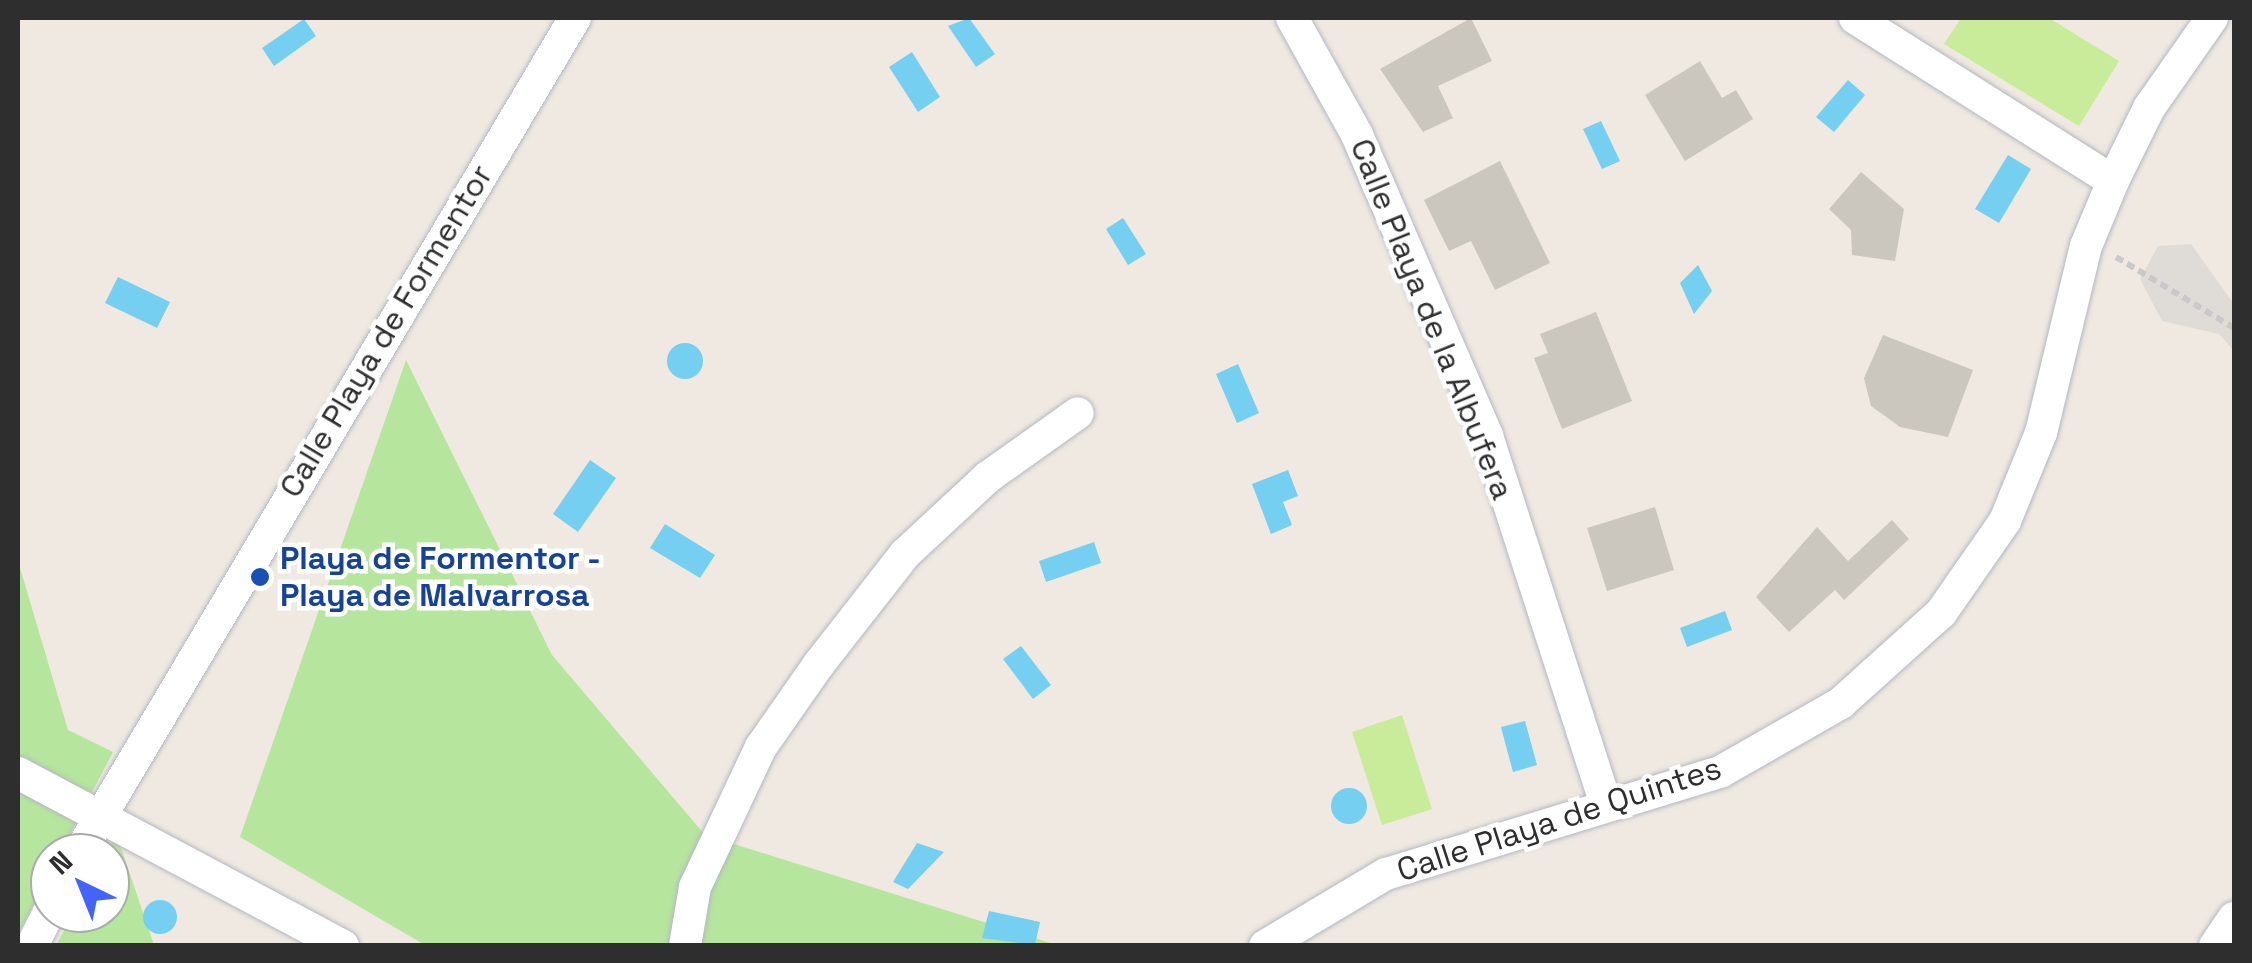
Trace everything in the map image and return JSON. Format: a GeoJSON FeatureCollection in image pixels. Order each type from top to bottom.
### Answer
{"type":"FeatureCollection","features":[{"type":"Feature","properties":{"kind":"street","name":"Calle Playa de Formentor"},"geometry":{"type":"LineString","coordinates":[[89,833],[575,18]]}},
{"type":"Feature","properties":{"kind":"street","name":"Calle Playa de la Albufera"},"geometry":{"type":"LineString","coordinates":[[1292,18],[1357,136],[1486,436],[1605,802]]}},
{"type":"Feature","properties":{"kind":"street"},"geometry":{"type":"LineString","coordinates":[[1855,18],[2113,181]]}},
{"type":"Feature","properties":{"kind":"street","name":"Calle Playa de Quintes"},"geometry":{"type":"LineString","coordinates":[[1265,946],[1386,874],[1605,802],[1722,771],[1840,703],[1942,614],[2005,521],[2034,450],[2086,246],[2113,181],[2149,108],[2212,18]]}},
{"type":"Feature","properties":{"kind":"street"},"geometry":{"type":"LineString","coordinates":[[685,946],[695,887],[753,764],[819,664],[905,554],[988,477],[1078,413]]}},
{"type":"Feature","properties":{"kind":"street"},"geometry":{"type":"LineString","coordinates":[[18,772],[96,820],[343,946]]}},
{"type":"Feature","properties":{"kind":"street"},"geometry":{"type":"LineString","coordinates":[[2215,946],[2234,918]]}},
{"type":"Feature","properties":{"kind":"path"},"geometry":{"type":"LineString","coordinates":[[2086,246],[2174,284],[2234,328]]}},
{"type":"Feature","properties":{"kind":"green space"},"geometry":{"type":"Polygon","coordinates":[[[1961,18],[2049,18],[2119,61],[2079,126],[1944,44],[1961,18]]]}},
{"type":"Feature","properties":{"kind":"green space"},"geometry":{"type":"Polygon","coordinates":[[[406,360],[552,655],[705,835],[1057,945],[425,945],[240,837],[406,360]]]}},
{"type":"Feature","properties":{"kind":"green space"},"geometry":{"type":"Polygon","coordinates":[[[18,561],[68,730],[113,752],[70,833],[30,833],[30,912],[18,935],[18,561]]]}},
{"type":"Feature","properties":{"kind":"green space"},"geometry":{"type":"Polygon","coordinates":[[[1402,715],[1432,809],[1382,825],[1352,732],[1402,715]]]}},
{"type":"Feature","properties":{"kind":"green space"},"geometry":{"type":"Polygon","coordinates":[[[130,874],[154,945],[56,946],[63,933],[130,933],[130,874]]]}},
{"type":"Feature","properties":{"kind":"shaded area"},"geometry":{"type":"Polygon","coordinates":[[[2191,244],[2234,304],[2234,351],[2219,334],[2162,321],[2140,279],[2158,246],[2191,244]]]}},
{"type":"Feature","properties":{"kind":"water"},"geometry":{"type":"Polygon","coordinates":[[[969,18],[995,54],[976,67],[948,26],[969,18]]]}},
{"type":"Feature","properties":{"kind":"water"},"geometry":{"type":"Polygon","coordinates":[[[304,19],[316,36],[274,66],[262,48],[304,19]]]}},
{"type":"Feature","properties":{"kind":"water"},"geometry":{"type":"Polygon","coordinates":[[[912,52],[940,97],[918,112],[889,67],[912,52]]]}},
{"type":"Feature","properties":{"kind":"water"},"geometry":{"type":"Polygon","coordinates":[[[1848,80],[1865,95],[1834,132],[1816,117],[1848,80]]]}},
{"type":"Feature","properties":{"kind":"water"},"geometry":{"type":"Polygon","coordinates":[[[1601,121],[1620,161],[1602,169],[1583,129],[1601,121]]]}},
{"type":"Feature","properties":{"kind":"water"},"geometry":{"type":"Polygon","coordinates":[[[2008,155],[2031,169],[1999,223],[1975,209],[2008,155]]]}},
{"type":"Feature","properties":{"kind":"water"},"geometry":{"type":"Polygon","coordinates":[[[1123,218],[1146,254],[1128,265],[1106,229],[1123,218]]]}},
{"type":"Feature","properties":{"kind":"water"},"geometry":{"type":"Polygon","coordinates":[[[1698,265],[1712,291],[1694,314],[1680,283],[1698,265]]]}},
{"type":"Feature","properties":{"kind":"water"},"geometry":{"type":"Polygon","coordinates":[[[118,277],[170,302],[157,328],[105,303],[118,277]]]}},
{"type":"Feature","properties":{"kind":"water"},"geometry":{"type":"Polygon","coordinates":[[[685,343],[698,348],[703,361],[698,374],[685,379],[672,374],[667,361],[672,348],[685,343]]]}},
{"type":"Feature","properties":{"kind":"water"},"geometry":{"type":"Polygon","coordinates":[[[1238,364],[1259,413],[1237,423],[1216,374],[1238,364]]]}},
{"type":"Feature","properties":{"kind":"water"},"geometry":{"type":"Polygon","coordinates":[[[590,460],[616,478],[578,532],[553,514],[590,460]]]}},
{"type":"Feature","properties":{"kind":"water"},"geometry":{"type":"Polygon","coordinates":[[[1288,470],[1298,496],[1283,502],[1292,525],[1271,534],[1252,484],[1288,470]]]}},
{"type":"Feature","properties":{"kind":"water"},"geometry":{"type":"Polygon","coordinates":[[[665,524],[715,555],[700,578],[650,548],[665,524]]]}},
{"type":"Feature","properties":{"kind":"water"},"geometry":{"type":"Polygon","coordinates":[[[1094,542],[1101,563],[1046,582],[1039,561],[1094,542]]]}},
{"type":"Feature","properties":{"kind":"water"},"geometry":{"type":"Polygon","coordinates":[[[1725,611],[1732,630],[1687,647],[1680,628],[1725,611]]]}},
{"type":"Feature","properties":{"kind":"water"},"geometry":{"type":"Polygon","coordinates":[[[1021,646],[1051,685],[1033,699],[1003,659],[1021,646]]]}},
{"type":"Feature","properties":{"kind":"water"},"geometry":{"type":"Polygon","coordinates":[[[1525,721],[1537,765],[1513,772],[1501,727],[1525,721]]]}},
{"type":"Feature","properties":{"kind":"water"},"geometry":{"type":"Polygon","coordinates":[[[1349,788],[1362,793],[1367,806],[1362,819],[1349,824],[1336,819],[1331,806],[1336,793],[1349,788]]]}},
{"type":"Feature","properties":{"kind":"water"},"geometry":{"type":"Polygon","coordinates":[[[917,843],[944,852],[908,889],[893,882],[917,843]]]}},
{"type":"Feature","properties":{"kind":"water"},"geometry":{"type":"Polygon","coordinates":[[[160,900],[172,905],[177,917],[172,929],[160,934],[148,929],[143,917],[148,905],[160,900]]]}},
{"type":"Feature","properties":{"kind":"water"},"geometry":{"type":"Polygon","coordinates":[[[989,911],[1040,922],[1035,945],[982,938],[989,911]]]}},
{"type":"Feature","properties":{"kind":"building"},"geometry":{"type":"Polygon","coordinates":[[[1471,18],[1492,61],[1438,86],[1453,118],[1423,132],[1380,69],[1471,18]]]}},
{"type":"Feature","properties":{"kind":"building"},"geometry":{"type":"Polygon","coordinates":[[[1700,61],[1722,98],[1736,90],[1753,119],[1685,161],[1645,95],[1700,61]]]}},
{"type":"Feature","properties":{"kind":"building"},"geometry":{"type":"Polygon","coordinates":[[[1500,161],[1550,263],[1495,290],[1471,241],[1449,251],[1424,200],[1500,161]]]}},
{"type":"Feature","properties":{"kind":"building"},"geometry":{"type":"Polygon","coordinates":[[[1861,172],[1904,209],[1895,261],[1852,255],[1851,230],[1829,209],[1861,172]]]}},
{"type":"Feature","properties":{"kind":"building"},"geometry":{"type":"Polygon","coordinates":[[[1596,312],[1632,401],[1562,429],[1534,358],[1548,353],[1540,334],[1596,312]]]}},
{"type":"Feature","properties":{"kind":"building"},"geometry":{"type":"Polygon","coordinates":[[[1883,335],[1973,370],[1948,437],[1900,427],[1871,406],[1864,378],[1883,335]]]}},
{"type":"Feature","properties":{"kind":"building"},"geometry":{"type":"Polygon","coordinates":[[[1655,507],[1674,570],[1607,591],[1587,528],[1655,507]]]}},
{"type":"Feature","properties":{"kind":"building"},"geometry":{"type":"Polygon","coordinates":[[[1892,520],[1909,539],[1844,600],[1835,590],[1789,632],[1756,597],[1817,527],[1848,561],[1892,520]]]}},
{"type":"Feature","properties":{"kind":"place","name":"Playa de Formentor - Playa de Malvarrosa"},"geometry":{"type":"Point","coordinates":[260,577]}}]}
